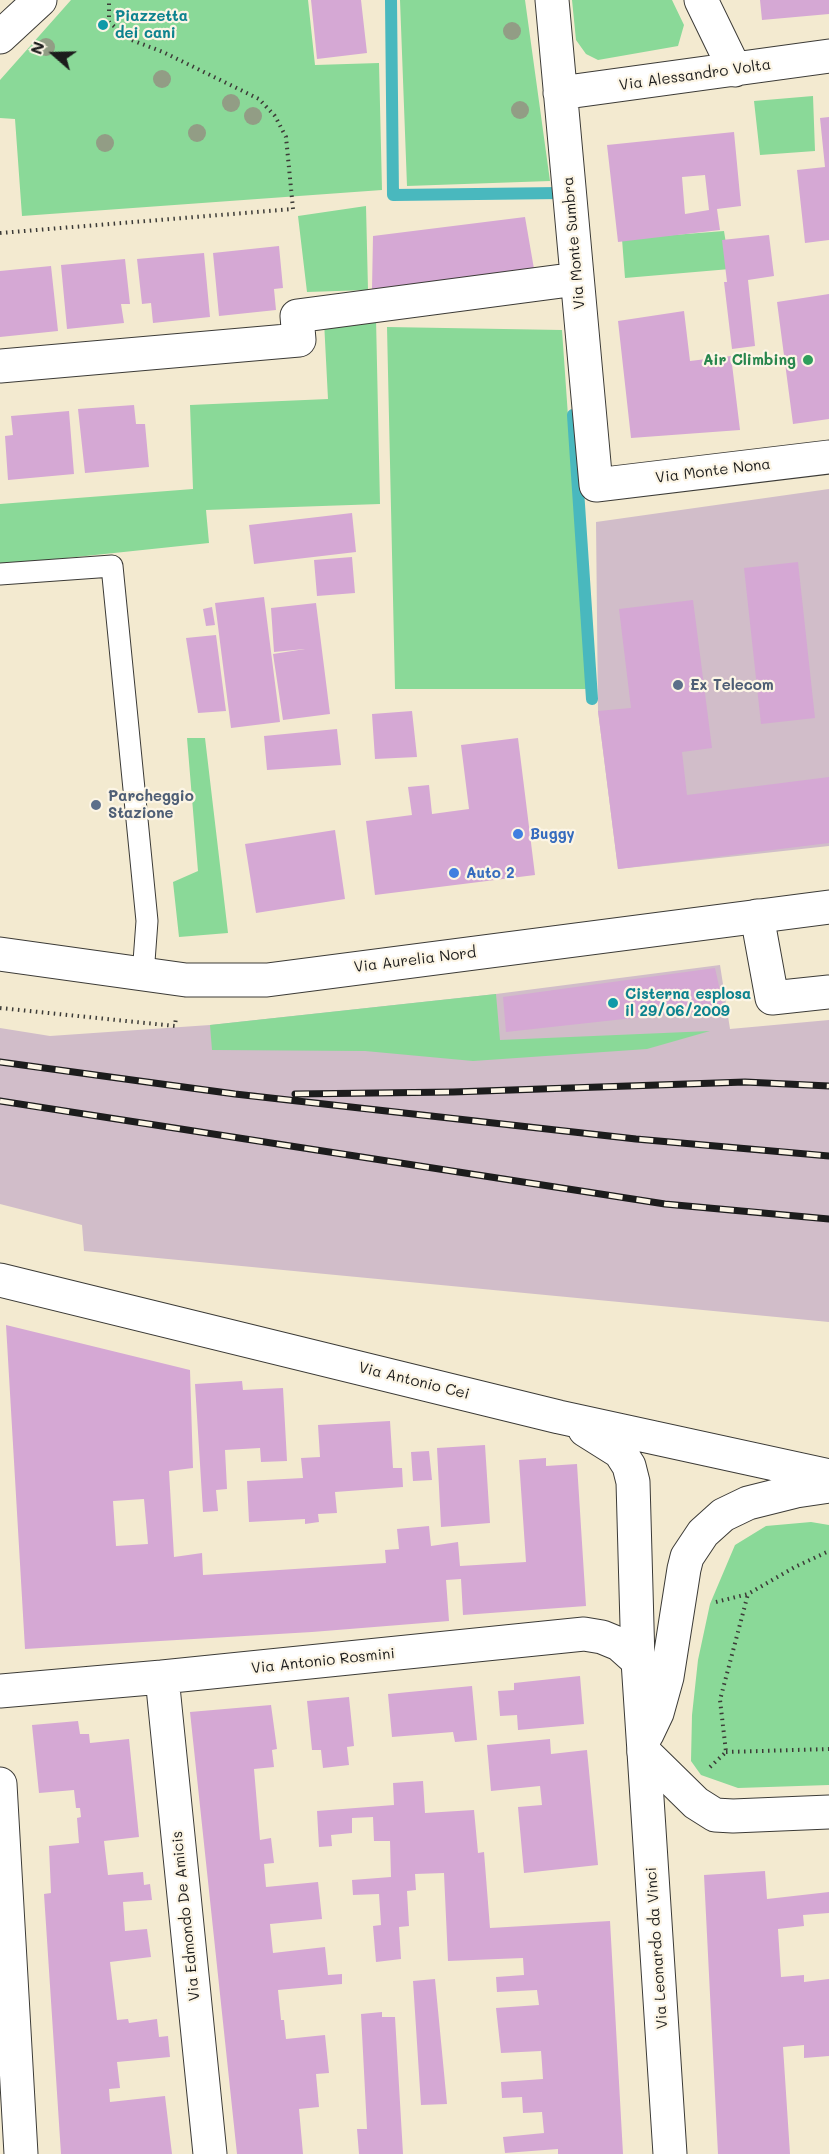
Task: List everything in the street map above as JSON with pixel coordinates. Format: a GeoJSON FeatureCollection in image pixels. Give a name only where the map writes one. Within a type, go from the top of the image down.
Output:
{"type":"FeatureCollection","features":[{"type":"Feature","properties":{"kind":"street"},"geometry":{"type":"LineString","coordinates":[[0,37],[40,0]]}},
{"type":"Feature","properties":{"kind":"street","name":"Via Monte Sumbra"},"geometry":{"type":"LineString","coordinates":[[552,0],[596,485]]}},
{"type":"Feature","properties":{"kind":"street"},"geometry":{"type":"LineString","coordinates":[[701,0],[735,70]]}},
{"type":"Feature","properties":{"kind":"street","name":"Via Alessandro Volta"},"geometry":{"type":"LineString","coordinates":[[560,93],[829,56]]}},
{"type":"Feature","properties":{"kind":"street"},"geometry":{"type":"LineString","coordinates":[[0,366],[299,340],[297,316],[577,279]]}},
{"type":"Feature","properties":{"kind":"street","name":"Via Monte Nona"},"geometry":{"type":"LineString","coordinates":[[596,485],[829,457]]}},
{"type":"Feature","properties":{"kind":"street","name":"Via Aurelia Nord"},"geometry":{"type":"LineString","coordinates":[[0,954],[186,980],[267,980],[829,907]]}},
{"type":"Feature","properties":{"kind":"street"},"geometry":{"type":"LineString","coordinates":[[757,916],[762,954],[772,998],[829,992]]}},
{"type":"Feature","properties":{"kind":"street","name":"Via Antonio Cei"},"geometry":{"type":"LineString","coordinates":[[0,1280],[559,1417],[829,1476]]}},
{"type":"Feature","properties":{"kind":"street","name":"Via Leonardo da Vinci"},"geometry":{"type":"LineString","coordinates":[[559,1417],[614,1447],[629,1466],[633,1494],[638,1661],[670,2154]]}},
{"type":"Feature","properties":{"kind":"street","name":"Via Leonardo da Vinci"},"geometry":{"type":"LineString","coordinates":[[644,1747],[664,1693],[674,1642],[681,1584],[687,1557],[696,1542],[716,1520],[748,1503],[796,1491],[829,1486]]}},
{"type":"Feature","properties":{"kind":"street","name":"Via Antonio Rosmini"},"geometry":{"type":"LineString","coordinates":[[0,1691],[162,1677],[584,1634],[602,1637],[619,1644],[638,1661]]}},
{"type":"Feature","properties":{"kind":"street","name":"Via Edmondo De Amicis"},"geometry":{"type":"LineString","coordinates":[[162,1677],[210,2154]]}},
{"type":"Feature","properties":{"kind":"street"},"geometry":{"type":"LineString","coordinates":[[644,1747],[696,1803],[715,1815],[829,1812]]}},
{"type":"Feature","properties":{"kind":"street"},"geometry":{"type":"LineString","coordinates":[[0,1784],[21,2154]]}},
{"type":"Feature","properties":{"kind":"lane"},"geometry":{"type":"LineString","coordinates":[[0,574],[112,566],[147,921],[143,975]]}},
{"type":"Feature","properties":{"kind":"path"},"geometry":{"type":"LineString","coordinates":[[0,233],[293,209],[286,137],[275,116],[259,99],[163,52],[129,39],[109,22],[109,0]]}},
{"type":"Feature","properties":{"kind":"path"},"geometry":{"type":"LineString","coordinates":[[0,1008],[175,1026],[177,1007],[186,980]]}},
{"type":"Feature","properties":{"kind":"path"},"geometry":{"type":"LineString","coordinates":[[710,1604],[748,1594],[795,1567],[829,1551]]}},
{"type":"Feature","properties":{"kind":"path"},"geometry":{"type":"LineString","coordinates":[[726,1752],[720,1700],[748,1594]]}},
{"type":"Feature","properties":{"kind":"path"},"geometry":{"type":"LineString","coordinates":[[710,1768],[726,1752],[829,1749]]}},
{"type":"Feature","properties":{"kind":"shaded area"},"geometry":{"type":"Polygon","coordinates":[[[829,489],[829,846],[618,869],[598,711],[596,522],[829,489]]]}},
{"type":"Feature","properties":{"kind":"shaded area"},"geometry":{"type":"Polygon","coordinates":[[[720,965],[730,1029],[829,1020],[829,1322],[84,1251],[82,1225],[0,1204],[0,1028],[50,1036],[210,1025],[496,994],[720,965]]]}},
{"type":"Feature","properties":{"kind":"green space"},"geometry":{"type":"Polygon","coordinates":[[[71,0],[308,0],[315,65],[379,63],[382,190],[22,216],[15,119],[0,118],[0,80],[71,0]]]}},
{"type":"Feature","properties":{"kind":"green space"},"geometry":{"type":"Polygon","coordinates":[[[400,0],[525,0],[550,181],[407,186],[400,0]]]}},
{"type":"Feature","properties":{"kind":"green space"},"geometry":{"type":"Polygon","coordinates":[[[572,0],[672,0],[684,25],[678,46],[598,60],[586,54],[576,40],[572,0]]]}},
{"type":"Feature","properties":{"kind":"green space"},"geometry":{"type":"Polygon","coordinates":[[[813,96],[815,151],[760,155],[754,101],[813,96]]]}},
{"type":"Feature","properties":{"kind":"green space"},"geometry":{"type":"Polygon","coordinates":[[[366,206],[368,290],[307,292],[298,216],[366,206]]]}},
{"type":"Feature","properties":{"kind":"green space"},"geometry":{"type":"Polygon","coordinates":[[[724,231],[730,269],[625,278],[622,239],[724,231]]]}},
{"type":"Feature","properties":{"kind":"green space"},"geometry":{"type":"Polygon","coordinates":[[[376,318],[380,504],[206,510],[209,543],[0,565],[0,504],[193,489],[190,405],[328,399],[324,321],[376,318]]]}},
{"type":"Feature","properties":{"kind":"green space"},"geometry":{"type":"Polygon","coordinates":[[[387,327],[562,330],[587,689],[395,689],[387,327]]]}},
{"type":"Feature","properties":{"kind":"green space"},"geometry":{"type":"Polygon","coordinates":[[[187,738],[205,738],[228,933],[179,937],[173,882],[198,871],[187,738]]]}},
{"type":"Feature","properties":{"kind":"green space"},"geometry":{"type":"Polygon","coordinates":[[[496,994],[500,1040],[710,1031],[647,1049],[473,1061],[365,1051],[212,1050],[210,1025],[496,994]]]}},
{"type":"Feature","properties":{"kind":"green space"},"geometry":{"type":"Polygon","coordinates":[[[811,1522],[829,1525],[829,1785],[738,1788],[701,1775],[691,1761],[692,1715],[698,1660],[710,1604],[735,1545],[766,1526],[811,1522]]]}},
{"type":"Feature","properties":{"kind":"building"},"geometry":{"type":"Polygon","coordinates":[[[311,0],[361,0],[367,53],[317,59],[311,0]]]}},
{"type":"Feature","properties":{"kind":"building"},"geometry":{"type":"Polygon","coordinates":[[[760,0],[829,0],[829,14],[762,20],[760,0]]]}},
{"type":"Feature","properties":{"kind":"building"},"geometry":{"type":"Polygon","coordinates":[[[829,117],[829,240],[805,243],[797,170],[825,167],[820,118],[829,117]]]}},
{"type":"Feature","properties":{"kind":"building"},"geometry":{"type":"Polygon","coordinates":[[[734,132],[741,206],[717,209],[720,230],[618,242],[607,145],[734,132]],[[705,175],[682,177],[685,214],[709,210],[705,175]]]}},
{"type":"Feature","properties":{"kind":"building"},"geometry":{"type":"Polygon","coordinates":[[[525,217],[534,269],[372,289],[373,236],[525,217]]]}},
{"type":"Feature","properties":{"kind":"building"},"geometry":{"type":"Polygon","coordinates":[[[769,235],[774,276],[748,280],[755,346],[732,349],[724,282],[727,282],[722,240],[769,235]]]}},
{"type":"Feature","properties":{"kind":"building"},"geometry":{"type":"Polygon","coordinates":[[[279,246],[283,288],[274,289],[276,310],[219,316],[213,253],[279,246]]]}},
{"type":"Feature","properties":{"kind":"building"},"geometry":{"type":"Polygon","coordinates":[[[204,253],[210,317],[153,323],[151,303],[142,304],[137,259],[204,253]]]}},
{"type":"Feature","properties":{"kind":"building"},"geometry":{"type":"Polygon","coordinates":[[[125,259],[130,304],[121,304],[124,323],[67,329],[61,265],[125,259]]]}},
{"type":"Feature","properties":{"kind":"building"},"geometry":{"type":"Polygon","coordinates":[[[51,266],[58,331],[0,337],[0,271],[51,266]]]}},
{"type":"Feature","properties":{"kind":"building","name":"Air Climbing"},"geometry":{"type":"Polygon","coordinates":[[[829,294],[829,419],[793,424],[777,302],[829,294]]]}},
{"type":"Feature","properties":{"kind":"building"},"geometry":{"type":"Polygon","coordinates":[[[684,311],[690,361],[731,356],[740,430],[631,438],[618,321],[684,311]]]}},
{"type":"Feature","properties":{"kind":"building"},"geometry":{"type":"Polygon","coordinates":[[[134,405],[136,424],[145,424],[149,467],[85,473],[78,409],[134,405]]]}},
{"type":"Feature","properties":{"kind":"building"},"geometry":{"type":"Polygon","coordinates":[[[69,411],[74,474],[8,480],[5,436],[13,435],[11,416],[69,411]]]}},
{"type":"Feature","properties":{"kind":"building"},"geometry":{"type":"Polygon","coordinates":[[[352,513],[356,552],[254,564],[249,525],[352,513]]]}},
{"type":"Feature","properties":{"kind":"building"},"geometry":{"type":"Polygon","coordinates":[[[352,557],[355,593],[317,596],[314,560],[352,557]]]}},
{"type":"Feature","properties":{"kind":"building"},"geometry":{"type":"Polygon","coordinates":[[[798,562],[815,718],[761,724],[744,568],[798,562]]]}},
{"type":"Feature","properties":{"kind":"building"},"geometry":{"type":"Polygon","coordinates":[[[264,597],[280,722],[231,728],[215,603],[264,597]]]}},
{"type":"Feature","properties":{"kind":"building"},"geometry":{"type":"Polygon","coordinates":[[[693,600],[712,748],[682,752],[687,795],[829,777],[829,843],[618,869],[598,711],[631,708],[619,609],[693,600]]]}},
{"type":"Feature","properties":{"kind":"building"},"geometry":{"type":"Polygon","coordinates":[[[316,603],[330,714],[283,720],[273,654],[305,649],[274,652],[271,608],[316,603]]]}},
{"type":"Feature","properties":{"kind":"building"},"geometry":{"type":"Polygon","coordinates":[[[212,607],[215,625],[206,626],[203,609],[212,607]]]}},
{"type":"Feature","properties":{"kind":"building"},"geometry":{"type":"Polygon","coordinates":[[[216,635],[226,711],[198,713],[186,638],[216,635]]]}},
{"type":"Feature","properties":{"kind":"building"},"geometry":{"type":"Polygon","coordinates":[[[412,711],[417,757],[375,759],[372,714],[412,711]]]}},
{"type":"Feature","properties":{"kind":"building"},"geometry":{"type":"Polygon","coordinates":[[[337,729],[341,765],[267,770],[264,736],[337,729]]]}},
{"type":"Feature","properties":{"kind":"building"},"geometry":{"type":"Polygon","coordinates":[[[518,738],[535,875],[375,895],[366,821],[412,815],[408,787],[429,785],[432,814],[469,809],[461,745],[518,738]]]}},
{"type":"Feature","properties":{"kind":"building"},"geometry":{"type":"Polygon","coordinates":[[[335,830],[345,899],[256,913],[245,844],[335,830]]]}},
{"type":"Feature","properties":{"kind":"building","name":"Cisterna esplosa il 29/06/2009"},"geometry":{"type":"Polygon","coordinates":[[[715,968],[724,1008],[506,1032],[503,997],[715,968]]]}},
{"type":"Feature","properties":{"kind":"building"},"geometry":{"type":"Polygon","coordinates":[[[6,1325],[190,1370],[193,1468],[169,1471],[174,1557],[202,1553],[203,1575],[386,1563],[385,1550],[399,1549],[397,1529],[429,1526],[431,1546],[458,1542],[460,1566],[526,1562],[519,1460],[546,1458],[546,1466],[577,1464],[586,1606],[463,1615],[461,1579],[446,1580],[449,1621],[312,1632],[25,1649],[6,1325]],[[144,1499],[113,1501],[116,1546],[148,1544],[144,1499]]]}},
{"type":"Feature","properties":{"kind":"building"},"geometry":{"type":"Polygon","coordinates":[[[242,1381],[243,1390],[283,1388],[287,1461],[261,1462],[260,1448],[225,1450],[227,1489],[216,1490],[218,1511],[203,1512],[195,1384],[242,1381]]]}},
{"type":"Feature","properties":{"kind":"building"},"geometry":{"type":"Polygon","coordinates":[[[390,1421],[393,1468],[402,1468],[403,1487],[335,1492],[337,1513],[318,1514],[319,1522],[305,1524],[305,1519],[249,1522],[247,1481],[303,1478],[301,1458],[320,1457],[318,1425],[390,1421]]]}},
{"type":"Feature","properties":{"kind":"building"},"geometry":{"type":"Polygon","coordinates":[[[485,1445],[490,1523],[441,1527],[437,1448],[485,1445]]]}},
{"type":"Feature","properties":{"kind":"building"},"geometry":{"type":"Polygon","coordinates":[[[429,1451],[432,1480],[413,1481],[411,1452],[429,1451]]]}},
{"type":"Feature","properties":{"kind":"building"},"geometry":{"type":"Polygon","coordinates":[[[580,1676],[584,1724],[518,1730],[517,1715],[500,1716],[498,1691],[514,1690],[514,1683],[580,1676]]]}},
{"type":"Feature","properties":{"kind":"building"},"geometry":{"type":"Polygon","coordinates":[[[472,1686],[477,1740],[455,1742],[453,1732],[392,1737],[388,1694],[472,1686]]]}},
{"type":"Feature","properties":{"kind":"building"},"geometry":{"type":"Polygon","coordinates":[[[349,1697],[354,1746],[347,1747],[349,1765],[323,1768],[321,1750],[312,1750],[307,1701],[349,1697]]]}},
{"type":"Feature","properties":{"kind":"building"},"geometry":{"type":"Polygon","coordinates":[[[271,1705],[277,1749],[272,1750],[274,1767],[254,1769],[260,1840],[271,1838],[274,1863],[264,1864],[266,1887],[318,1882],[322,1919],[270,1924],[273,1953],[325,1947],[328,1975],[342,1974],[342,1984],[278,1990],[281,2020],[284,2020],[286,2039],[325,2035],[329,2073],[316,2074],[319,2107],[299,2109],[303,2154],[237,2154],[190,1712],[271,1705]]]}},
{"type":"Feature","properties":{"kind":"building"},"geometry":{"type":"Polygon","coordinates":[[[78,1721],[80,1734],[89,1734],[90,1743],[129,1739],[139,1837],[104,1841],[108,1875],[143,1872],[144,1885],[150,1884],[152,1900],[123,1902],[125,1931],[147,1929],[151,1957],[110,1962],[117,2020],[128,2019],[129,2023],[157,2019],[159,2037],[168,2036],[170,2057],[117,2062],[120,2088],[109,2089],[110,2102],[165,2096],[172,2154],[61,2154],[44,1894],[51,1893],[49,1846],[79,1843],[77,1818],[81,1817],[80,1808],[76,1808],[74,1790],[39,1793],[32,1725],[78,1721]]]}},
{"type":"Feature","properties":{"kind":"building"},"geometry":{"type":"Polygon","coordinates":[[[550,1739],[551,1754],[587,1750],[598,1865],[524,1873],[518,1807],[542,1805],[540,1786],[491,1791],[487,1745],[550,1739]]]}},
{"type":"Feature","properties":{"kind":"building"},"geometry":{"type":"Polygon","coordinates":[[[423,1781],[425,1813],[474,1810],[478,1853],[484,1852],[490,1928],[610,1921],[623,2154],[558,2154],[558,2149],[505,2153],[503,2137],[544,2133],[542,2112],[523,2113],[522,2097],[502,2098],[501,2082],[543,2079],[541,2051],[501,2053],[496,2008],[539,2005],[537,1990],[497,1992],[496,1977],[524,1975],[523,1958],[448,1961],[444,1873],[415,1874],[416,1890],[407,1891],[409,1926],[399,1927],[401,1959],[376,1962],[373,1926],[381,1925],[379,1894],[353,1895],[352,1880],[391,1877],[390,1841],[374,1841],[373,1817],[352,1818],[352,1833],[331,1835],[332,1846],[319,1847],[317,1811],[394,1805],[393,1783],[423,1781]]]}},
{"type":"Feature","properties":{"kind":"building"},"geometry":{"type":"Polygon","coordinates":[[[765,1871],[767,1899],[829,1892],[829,1913],[803,1915],[804,1926],[778,1929],[781,1977],[804,1975],[804,1982],[829,1979],[829,2056],[804,2058],[804,2045],[783,2047],[790,2154],[718,2154],[704,1875],[765,1871]]]}},
{"type":"Feature","properties":{"kind":"building"},"geometry":{"type":"Polygon","coordinates":[[[435,1979],[447,2104],[421,2105],[413,1981],[435,1979]]]}},
{"type":"Feature","properties":{"kind":"building"},"geometry":{"type":"Polygon","coordinates":[[[382,2012],[382,2017],[395,2017],[403,2154],[359,2154],[357,2129],[367,2129],[361,2014],[382,2012]]]}},
{"type":"Feature","properties":{"kind":"waterway"},"geometry":{"type":"LineString","coordinates":[[391,0],[393,195],[561,193]]}},
{"type":"Feature","properties":{"kind":"waterway"},"geometry":{"type":"LineString","coordinates":[[573,415],[592,699]]}},
{"type":"Feature","properties":{"kind":"railway"},"geometry":{"type":"LineString","coordinates":[[0,1062],[235,1094],[636,1139],[829,1156]]}},
{"type":"Feature","properties":{"kind":"railway"},"geometry":{"type":"LineString","coordinates":[[295,1094],[453,1092],[745,1082],[829,1086]]}},
{"type":"Feature","properties":{"kind":"railway"},"geometry":{"type":"LineString","coordinates":[[0,1101],[665,1204],[829,1219]]}},
{"type":"Feature","properties":{"kind":"place","name":"Piazzetta dei cani"},"geometry":{"type":"Point","coordinates":[103,25]}},
{"type":"Feature","properties":{"kind":"place","name":"Air Climbing"},"geometry":{"type":"Point","coordinates":[808,360]}},
{"type":"Feature","properties":{"kind":"place","name":"Ex Telecom"},"geometry":{"type":"Point","coordinates":[678,685]}},
{"type":"Feature","properties":{"kind":"place","name":"Parcheggio Stazione"},"geometry":{"type":"Point","coordinates":[96,805]}},
{"type":"Feature","properties":{"kind":"place","name":"Buggy"},"geometry":{"type":"Point","coordinates":[518,834]}},
{"type":"Feature","properties":{"kind":"place","name":"Auto 2"},"geometry":{"type":"Point","coordinates":[454,873]}},
{"type":"Feature","properties":{"kind":"place","name":"Cisterna esplosa il 29/06/2009"},"geometry":{"type":"Point","coordinates":[613,1003]}}]}
